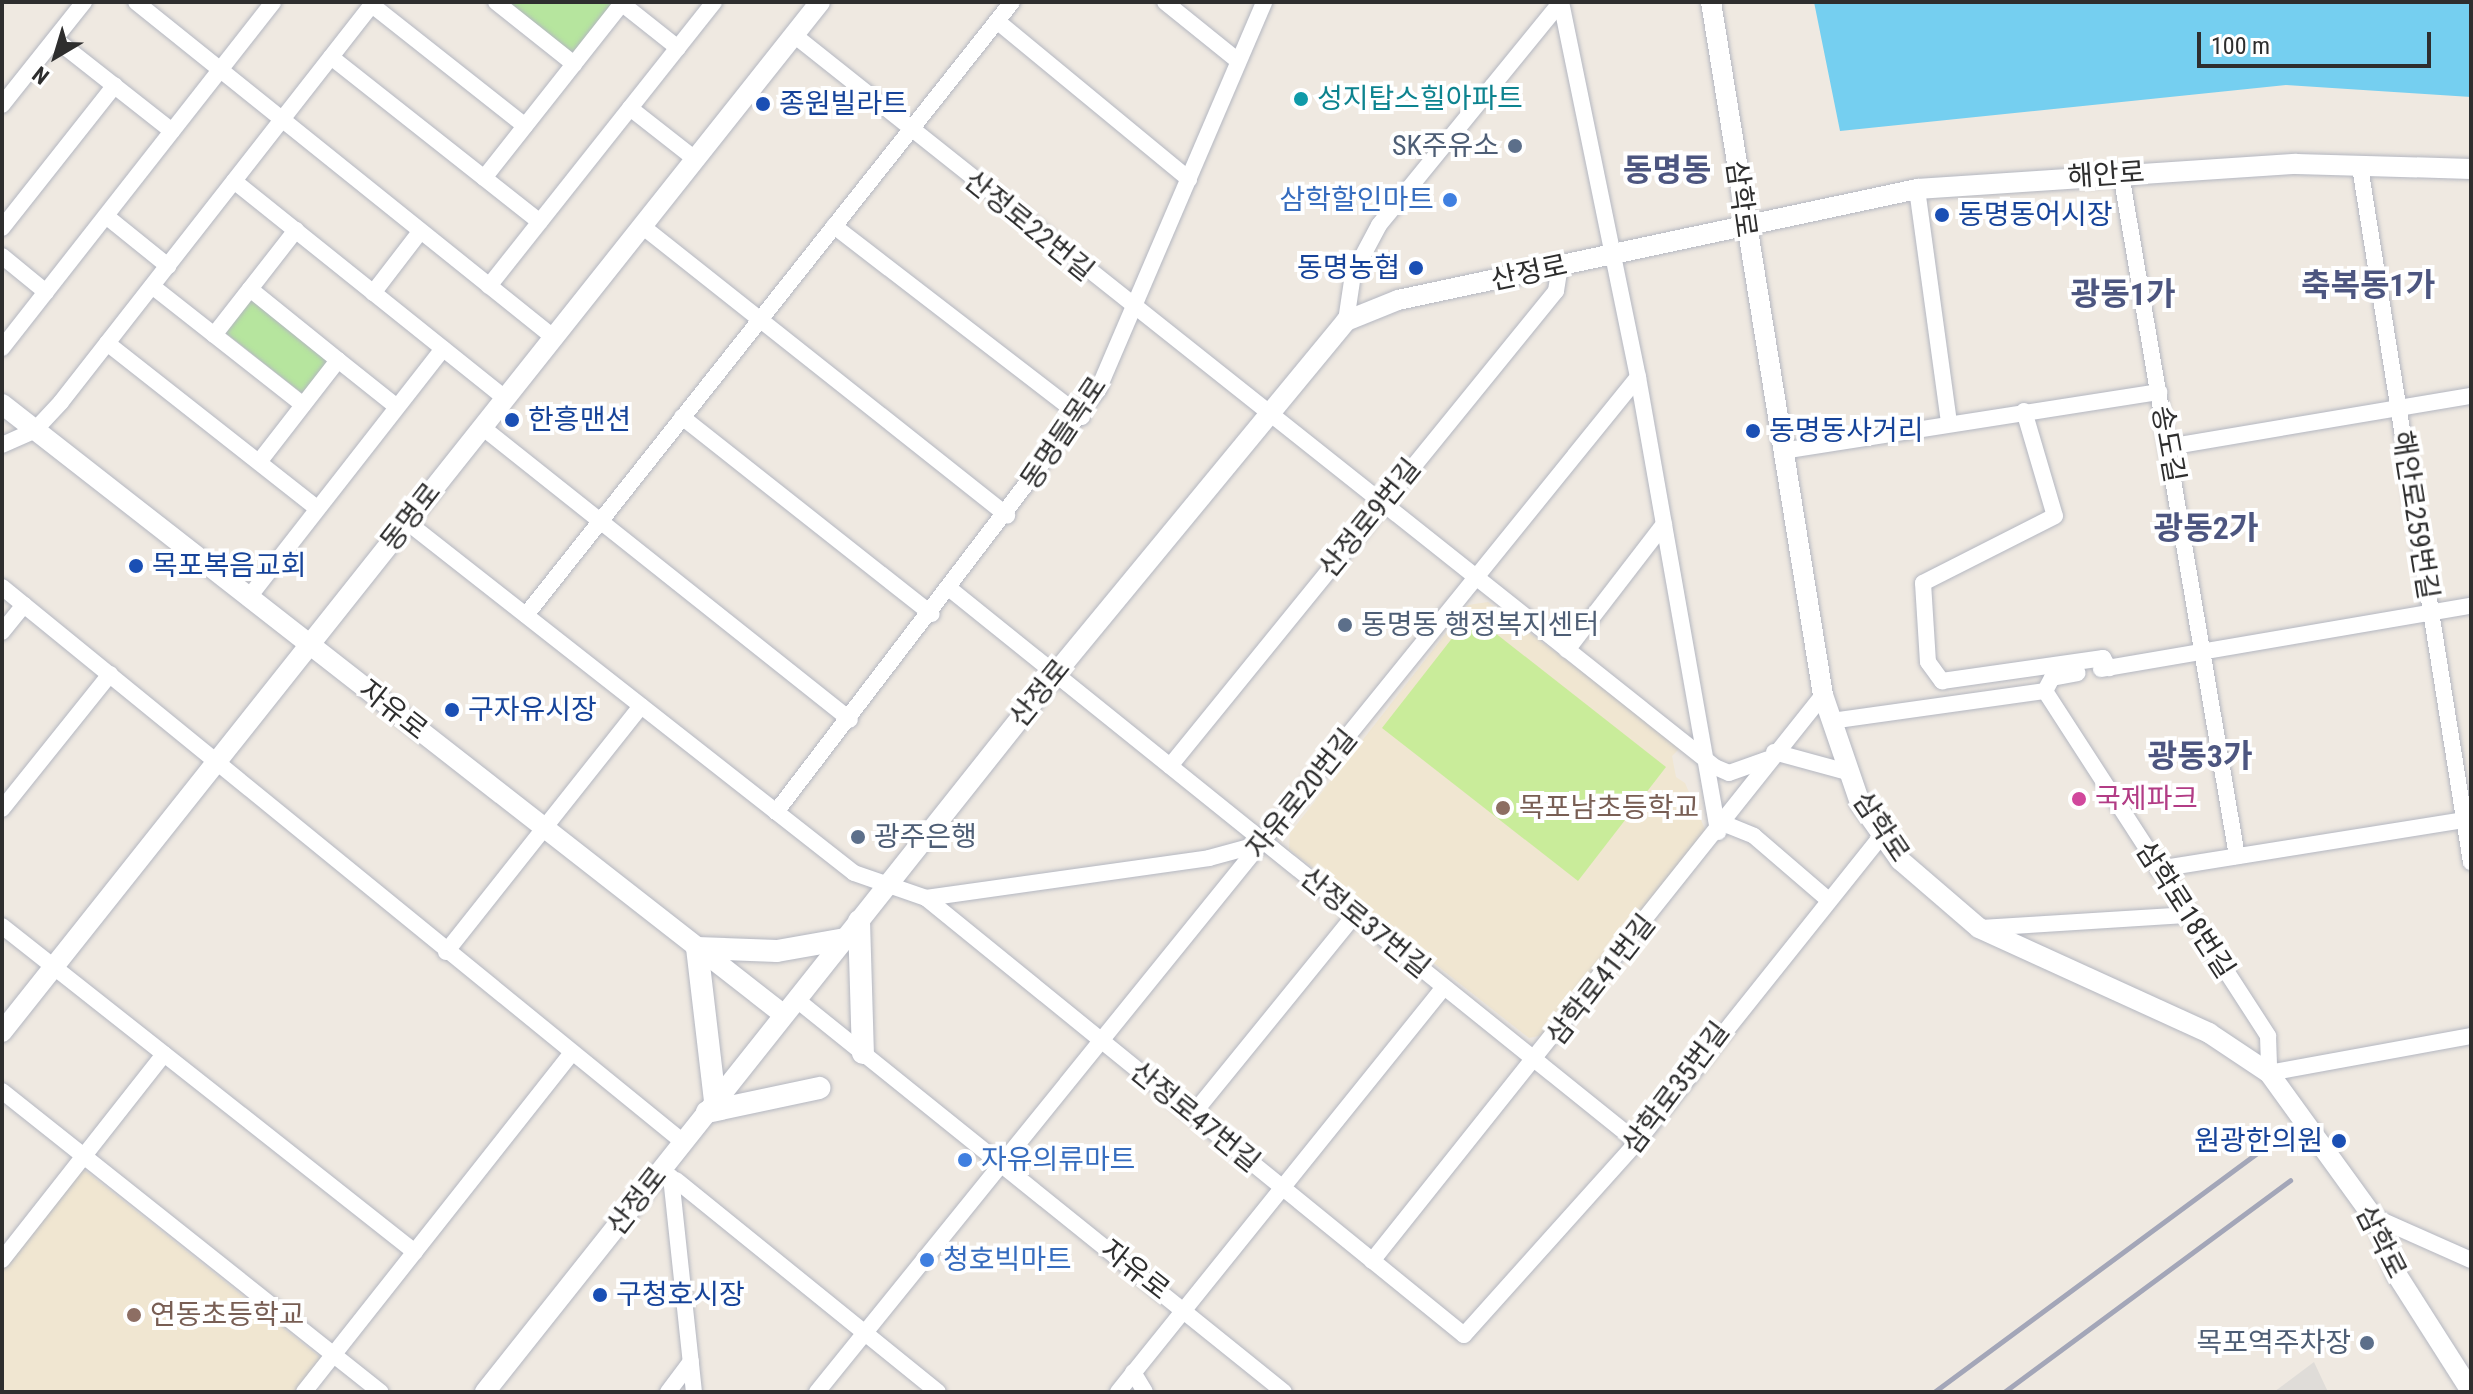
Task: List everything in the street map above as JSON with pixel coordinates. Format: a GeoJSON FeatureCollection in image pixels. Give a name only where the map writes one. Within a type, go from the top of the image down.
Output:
{"type":"FeatureCollection","features":[{"type":"Feature","properties":{"kind":"main road"},"geometry":{"type":"LineString","coordinates":[[859,921],[863,1053]]}},
{"type":"Feature","properties":{"kind":"main road"},"geometry":{"type":"LineString","coordinates":[[819,1088],[711,1106],[697,948],[777,951],[845,939]]}},
{"type":"Feature","properties":{"kind":"street"},"geometry":{"type":"LineString","coordinates":[[2,105],[84,2]]}},
{"type":"Feature","properties":{"kind":"street"},"geometry":{"type":"LineString","coordinates":[[136,2],[553,337]]}},
{"type":"Feature","properties":{"kind":"street"},"geometry":{"type":"LineString","coordinates":[[496,2],[574,64]]}},
{"type":"Feature","properties":{"kind":"street"},"geometry":{"type":"LineString","coordinates":[[489,286],[714,2]]}},
{"type":"Feature","properties":{"kind":"street","name":"동명로"},"geometry":{"type":"LineString","coordinates":[[2,1032],[820,2]]}},
{"type":"Feature","properties":{"kind":"street"},"geometry":{"type":"LineString","coordinates":[[526,615],[1012,2]]}},
{"type":"Feature","properties":{"kind":"street"},"geometry":{"type":"LineString","coordinates":[[1165,2],[1238,61]]}},
{"type":"Feature","properties":{"kind":"street","name":"동명들목로"},"geometry":{"type":"LineString","coordinates":[[776,812],[1082,417],[1133,310],[1264,2]]}},
{"type":"Feature","properties":{"kind":"street"},"geometry":{"type":"LineString","coordinates":[[1561,2],[1614,254],[1709,759],[1707,788],[1722,828],[1754,836],[1825,897]]}},
{"type":"Feature","properties":{"kind":"street"},"geometry":{"type":"LineString","coordinates":[[1346,321],[1353,274],[1379,225],[1561,2]]}},
{"type":"Feature","properties":{"kind":"street","name":"삼학로"},"geometry":{"type":"LineString","coordinates":[[1711,2],[1823,695],[1847,772],[1881,836],[1923,884],[1979,928],[2209,1033],[2269,1073],[2372,1216],[2397,1275],[2471,1391]]}},
{"type":"Feature","properties":{"kind":"street"},"geometry":{"type":"LineString","coordinates":[[2,348],[272,3]]}},
{"type":"Feature","properties":{"kind":"street"},"geometry":{"type":"LineString","coordinates":[[484,178],[621,3],[678,48]]}},
{"type":"Feature","properties":{"kind":"street"},"geometry":{"type":"LineString","coordinates":[[2,445],[35,430],[373,4],[525,126]]}},
{"type":"Feature","properties":{"kind":"street"},"geometry":{"type":"LineString","coordinates":[[997,21],[1189,179]]}},
{"type":"Feature","properties":{"kind":"street","name":"산정로22번길"},"geometry":{"type":"LineString","coordinates":[[794,35],[1133,310],[1709,759]]}},
{"type":"Feature","properties":{"kind":"street"},"geometry":{"type":"LineString","coordinates":[[55,39],[172,131]]}},
{"type":"Feature","properties":{"kind":"street"},"geometry":{"type":"LineString","coordinates":[[331,57],[540,222]]}},
{"type":"Feature","properties":{"kind":"street"},"geometry":{"type":"LineString","coordinates":[[2,228],[115,85]]}},
{"type":"Feature","properties":{"kind":"street"},"geometry":{"type":"LineString","coordinates":[[630,108],[695,159]]}},
{"type":"Feature","properties":{"kind":"street","name":"해안로"},"geometry":{"type":"LineString","coordinates":[[1744,221],[1917,189],[2121,174],[2360,167],[2471,169]]}},
{"type":"Feature","properties":{"kind":"street","name":"해안로259번길"},"geometry":{"type":"LineString","coordinates":[[2360,167],[2397,408],[2468,819],[2471,862]]}},
{"type":"Feature","properties":{"kind":"street","name":"송도길"},"geometry":{"type":"LineString","coordinates":[[2121,174],[2237,856]]}},
{"type":"Feature","properties":{"kind":"street"},"geometry":{"type":"LineString","coordinates":[[234,181],[505,398]]}},
{"type":"Feature","properties":{"kind":"street"},"geometry":{"type":"LineString","coordinates":[[1917,189],[1949,422]]}},
{"type":"Feature","properties":{"kind":"street"},"geometry":{"type":"LineString","coordinates":[[106,216],[168,266]]}},
{"type":"Feature","properties":{"kind":"street","name":"산정로"},"geometry":{"type":"LineString","coordinates":[[485,1392],[669,1175],[683,1142],[711,1106],[1056,673],[1346,321],[1398,300],[1560,267],[1744,221]]}},
{"type":"Feature","properties":{"kind":"street"},"geometry":{"type":"LineString","coordinates":[[642,226],[1007,515]]}},
{"type":"Feature","properties":{"kind":"street"},"geometry":{"type":"LineString","coordinates":[[834,226],[1082,417]]}},
{"type":"Feature","properties":{"kind":"street"},"geometry":{"type":"LineString","coordinates":[[214,335],[296,230]]}},
{"type":"Feature","properties":{"kind":"street"},"geometry":{"type":"LineString","coordinates":[[373,293],[420,232]]}},
{"type":"Feature","properties":{"kind":"street"},"geometry":{"type":"LineString","coordinates":[[2,256],[46,292]]}},
{"type":"Feature","properties":{"kind":"street","name":"산정로9번길"},"geometry":{"type":"LineString","coordinates":[[1170,766],[1556,291],[1560,267]]}},
{"type":"Feature","properties":{"kind":"street"},"geometry":{"type":"LineString","coordinates":[[152,286],[303,405]]}},
{"type":"Feature","properties":{"kind":"street"},"geometry":{"type":"LineString","coordinates":[[250,289],[397,407]]}},
{"type":"Feature","properties":{"kind":"street"},"geometry":{"type":"LineString","coordinates":[[107,343],[317,508]]}},
{"type":"Feature","properties":{"kind":"street"},"geometry":{"type":"LineString","coordinates":[[249,597],[443,349]]}},
{"type":"Feature","properties":{"kind":"street"},"geometry":{"type":"LineString","coordinates":[[259,462],[338,360]]}},
{"type":"Feature","properties":{"kind":"street","name":"자유로20번길"},"geometry":{"type":"LineString","coordinates":[[817,1392],[963,1208],[1266,843],[1474,577],[1638,377]]}},
{"type":"Feature","properties":{"kind":"street"},"geometry":{"type":"LineString","coordinates":[[1782,451],[1949,422],[2159,392]]}},
{"type":"Feature","properties":{"kind":"street"},"geometry":{"type":"LineString","coordinates":[[2168,447],[2471,396]]}},
{"type":"Feature","properties":{"kind":"street","name":"자유로"},"geometry":{"type":"LineString","coordinates":[[2,404],[697,948],[863,1053],[1284,1392]]}},
{"type":"Feature","properties":{"kind":"street"},"geometry":{"type":"LineString","coordinates":[[2024,411],[2055,516],[1923,583],[1928,662],[1942,681],[2103,658],[2109,668]]}},
{"type":"Feature","properties":{"kind":"street"},"geometry":{"type":"LineString","coordinates":[[682,417],[931,614]]}},
{"type":"Feature","properties":{"kind":"street"},"geometry":{"type":"LineString","coordinates":[[482,427],[850,720]]}},
{"type":"Feature","properties":{"kind":"street"},"geometry":{"type":"LineString","coordinates":[[407,522],[854,873],[926,898],[1209,858],[1266,843]]}},
{"type":"Feature","properties":{"kind":"street"},"geometry":{"type":"LineString","coordinates":[[1567,650],[1664,524]]}},
{"type":"Feature","properties":{"kind":"street"},"geometry":{"type":"LineString","coordinates":[[2,587],[110,674],[214,765],[683,1142]]}},
{"type":"Feature","properties":{"kind":"street","name":"산정로37번길"},"geometry":{"type":"LineString","coordinates":[[950,589],[1637,1142]]}},
{"type":"Feature","properties":{"kind":"street"},"geometry":{"type":"LineString","coordinates":[[2,632],[24,605]]}},
{"type":"Feature","properties":{"kind":"street"},"geometry":{"type":"LineString","coordinates":[[1831,721],[2045,691],[2059,676],[2471,606]]}},
{"type":"Feature","properties":{"kind":"street"},"geometry":{"type":"LineString","coordinates":[[2,809],[110,674]]}},
{"type":"Feature","properties":{"kind":"street","name":"삼학로18번길"},"geometry":{"type":"LineString","coordinates":[[2045,691],[2186,915],[2268,1036],[2269,1073]]}},
{"type":"Feature","properties":{"kind":"street","name":"삼학로41번길"},"geometry":{"type":"LineString","coordinates":[[1372,1261],[1537,1061],[1722,828],[1771,756],[1823,695]]}},
{"type":"Feature","properties":{"kind":"street"},"geometry":{"type":"LineString","coordinates":[[446,952],[641,706]]}},
{"type":"Feature","properties":{"kind":"street"},"geometry":{"type":"LineString","coordinates":[[1709,759],[1729,773],[1771,756],[1847,772]]}},
{"type":"Feature","properties":{"kind":"street"},"geometry":{"type":"LineString","coordinates":[[2158,869],[2468,819]]}},
{"type":"Feature","properties":{"kind":"street","name":"삼학로35번길"},"geometry":{"type":"LineString","coordinates":[[1464,1335],[1637,1142],[1825,897],[1881,836]]}},
{"type":"Feature","properties":{"kind":"street","name":"산정로47번길"},"geometry":{"type":"LineString","coordinates":[[926,898],[1464,1335]]}},
{"type":"Feature","properties":{"kind":"street"},"geometry":{"type":"LineString","coordinates":[[1193,1114],[1355,915]]}},
{"type":"Feature","properties":{"kind":"street"},"geometry":{"type":"LineString","coordinates":[[1979,928],[2186,915]]}},
{"type":"Feature","properties":{"kind":"street"},"geometry":{"type":"LineString","coordinates":[[2,926],[415,1252]]}},
{"type":"Feature","properties":{"kind":"street"},"geometry":{"type":"LineString","coordinates":[[1118,1392],[1444,987]]}},
{"type":"Feature","properties":{"kind":"street"},"geometry":{"type":"LineString","coordinates":[[2269,1073],[2471,1036]]}},
{"type":"Feature","properties":{"kind":"street"},"geometry":{"type":"LineString","coordinates":[[304,1392],[572,1053]]}},
{"type":"Feature","properties":{"kind":"street"},"geometry":{"type":"LineString","coordinates":[[2,1260],[164,1054]]}},
{"type":"Feature","properties":{"kind":"street"},"geometry":{"type":"LineString","coordinates":[[2,1091],[381,1392]]}},
{"type":"Feature","properties":{"kind":"street"},"geometry":{"type":"LineString","coordinates":[[669,1175],[938,1392]]}},
{"type":"Feature","properties":{"kind":"street"},"geometry":{"type":"LineString","coordinates":[[669,1175],[694,1392]]}},
{"type":"Feature","properties":{"kind":"street"},"geometry":{"type":"LineString","coordinates":[[2372,1216],[2471,1260]]}},
{"type":"Feature","properties":{"kind":"street"},"geometry":{"type":"LineString","coordinates":[[668,1392],[691,1362]]}},
{"type":"Feature","properties":{"kind":"street"},"geometry":{"type":"LineString","coordinates":[[1133,1372],[1145,1392]]}},
{"type":"Feature","properties":{"kind":"shaded area","name":"목포남초등학교"},"geometry":{"type":"Polygon","coordinates":[[[1488,602],[1682,746],[1672,756],[1676,777],[1685,783],[1707,834],[1543,1035],[1529,1038],[1289,849],[1290,833],[1468,605],[1488,602]]]}},
{"type":"Feature","properties":{"kind":"shaded area","name":"연동초등학교"},"geometry":{"type":"Polygon","coordinates":[[[83,1169],[321,1358],[294,1392],[2,1392],[2,1271],[83,1169]]]}},
{"type":"Feature","properties":{"kind":"shaded area"},"geometry":{"type":"Polygon","coordinates":[[[2314,1362],[2328,1392],[2274,1392],[2314,1362]]]}},
{"type":"Feature","properties":{"kind":"green space"},"geometry":{"type":"Polygon","coordinates":[[[504,2],[613,2],[573,56],[504,2]]]}},
{"type":"Feature","properties":{"kind":"green space"},"geometry":{"type":"Polygon","coordinates":[[[251,296],[332,361],[304,395],[223,331],[251,296]]]}},
{"type":"Feature","properties":{"kind":"green space"},"geometry":{"type":"Polygon","coordinates":[[[1471,614],[1666,767],[1578,881],[1382,728],[1471,614]]]}},
{"type":"Feature","properties":{"kind":"water"},"geometry":{"type":"Polygon","coordinates":[[[1814,2],[2471,2],[2471,97],[2286,85],[1840,131],[1814,2]]]}},
{"type":"Feature","properties":{"kind":"railway"},"geometry":{"type":"LineString","coordinates":[[1934,1392],[2265,1147]]}},
{"type":"Feature","properties":{"kind":"railway"},"geometry":{"type":"LineString","coordinates":[[2004,1392],[2290,1180]]}},
{"type":"Feature","properties":{"kind":"place","name":"성지탑스힐아파트"},"geometry":{"type":"Point","coordinates":[1301,99]}},
{"type":"Feature","properties":{"kind":"place","name":"종원빌라트"},"geometry":{"type":"Point","coordinates":[763,104]}},
{"type":"Feature","properties":{"kind":"place","name":"SK주유소"},"geometry":{"type":"Point","coordinates":[1515,146]}},
{"type":"Feature","properties":{"kind":"place","name":"삼학할인마트"},"geometry":{"type":"Point","coordinates":[1450,200]}},
{"type":"Feature","properties":{"kind":"place","name":"동명동어시장"},"geometry":{"type":"Point","coordinates":[1942,215]}},
{"type":"Feature","properties":{"kind":"place","name":"동명농협"},"geometry":{"type":"Point","coordinates":[1416,268]}},
{"type":"Feature","properties":{"kind":"place","name":"한흥맨션"},"geometry":{"type":"Point","coordinates":[512,420]}},
{"type":"Feature","properties":{"kind":"place","name":"동명동사거리"},"geometry":{"type":"Point","coordinates":[1753,431]}},
{"type":"Feature","properties":{"kind":"place","name":"목포복음교회"},"geometry":{"type":"Point","coordinates":[136,566]}},
{"type":"Feature","properties":{"kind":"place","name":"동명동 행정복지센터"},"geometry":{"type":"Point","coordinates":[1345,625]}},
{"type":"Feature","properties":{"kind":"place","name":"구자유시장"},"geometry":{"type":"Point","coordinates":[452,710]}},
{"type":"Feature","properties":{"kind":"place","name":"국제파크"},"geometry":{"type":"Point","coordinates":[2079,799]}},
{"type":"Feature","properties":{"kind":"place","name":"목포남초등학교"},"geometry":{"type":"Point","coordinates":[1503,808]}},
{"type":"Feature","properties":{"kind":"place","name":"광주은행"},"geometry":{"type":"Point","coordinates":[858,837]}},
{"type":"Feature","properties":{"kind":"place","name":"원광한의원"},"geometry":{"type":"Point","coordinates":[2339,1141]}},
{"type":"Feature","properties":{"kind":"place","name":"자유의류마트"},"geometry":{"type":"Point","coordinates":[965,1160]}},
{"type":"Feature","properties":{"kind":"place","name":"청호빅마트"},"geometry":{"type":"Point","coordinates":[927,1260]}},
{"type":"Feature","properties":{"kind":"place","name":"구청호시장"},"geometry":{"type":"Point","coordinates":[600,1295]}},
{"type":"Feature","properties":{"kind":"place","name":"연동초등학교"},"geometry":{"type":"Point","coordinates":[134,1315]}},
{"type":"Feature","properties":{"kind":"place","name":"목포역주차장"},"geometry":{"type":"Point","coordinates":[2367,1343]}},
{"type":"Feature","properties":{"kind":"district","name":"동명동"},"geometry":{"type":"Point","coordinates":[1667,170]}},
{"type":"Feature","properties":{"kind":"district","name":"축복동1가"},"geometry":{"type":"Point","coordinates":[2368,285]}},
{"type":"Feature","properties":{"kind":"district","name":"광동1가"},"geometry":{"type":"Point","coordinates":[2123,294]}},
{"type":"Feature","properties":{"kind":"district","name":"광동2가"},"geometry":{"type":"Point","coordinates":[2206,528]}},
{"type":"Feature","properties":{"kind":"district","name":"광동3가"},"geometry":{"type":"Point","coordinates":[2200,756]}}]}
